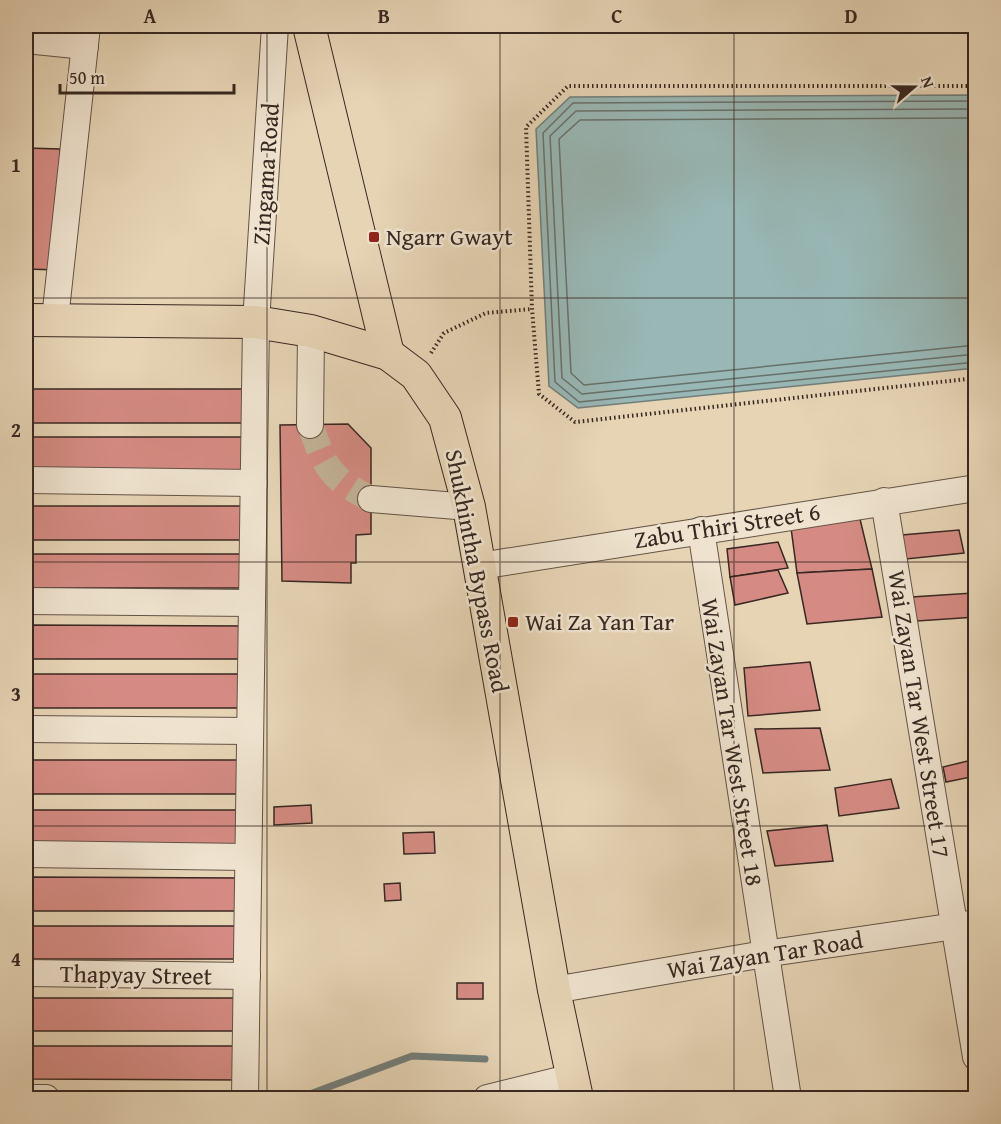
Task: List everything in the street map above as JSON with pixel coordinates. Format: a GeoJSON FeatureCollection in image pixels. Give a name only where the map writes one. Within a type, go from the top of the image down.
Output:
{"type":"FeatureCollection","features":[{"type":"Feature","properties":{"kind":"main road"},"geometry":{"type":"LineString","coordinates":[[309,26],[388,354]]}},
{"type":"Feature","properties":{"kind":"main road","name":"Shukhintha Bypass Road"},"geometry":{"type":"LineString","coordinates":[[40,320],[256,322],[311,331],[388,354],[416,375],[445,418],[469,507],[554,990],[575,1088]]}},
{"type":"Feature","properties":{"kind":"street","name":"Zingama Road"},"geometry":{"type":"LineString","coordinates":[[245,1098],[256,322],[275,26]]}},
{"type":"Feature","properties":{"kind":"street"},"geometry":{"type":"LineString","coordinates":[[26,40],[86,36],[40,320]]}},
{"type":"Feature","properties":{"kind":"street"},"geometry":{"type":"LineString","coordinates":[[310,425],[311,331]]}},
{"type":"Feature","properties":{"kind":"street"},"geometry":{"type":"LineString","coordinates":[[26,480],[254,483]]}},
{"type":"Feature","properties":{"kind":"street","name":"Zabu Thiri Street 6"},"geometry":{"type":"LineString","coordinates":[[480,566],[975,488]]}},
{"type":"Feature","properties":{"kind":"street"},"geometry":{"type":"LineString","coordinates":[[371,499],[469,507]]}},
{"type":"Feature","properties":{"kind":"street","name":"Wai Zayan Tar West Street 17"},"geometry":{"type":"LineString","coordinates":[[884,501],[965,925],[975,1057]]}},
{"type":"Feature","properties":{"kind":"street","name":"Wai Zayan Tar West Street 18"},"geometry":{"type":"LineString","coordinates":[[700,531],[788,1098]]}},
{"type":"Feature","properties":{"kind":"street"},"geometry":{"type":"LineString","coordinates":[[26,601],[252,603]]}},
{"type":"Feature","properties":{"kind":"street"},"geometry":{"type":"LineString","coordinates":[[26,729],[250,731]]}},
{"type":"Feature","properties":{"kind":"street"},"geometry":{"type":"LineString","coordinates":[[26,854],[248,857]]}},
{"type":"Feature","properties":{"kind":"street","name":"Wai Zayan Tar Road"},"geometry":{"type":"LineString","coordinates":[[554,990],[764,954],[965,925]]}},
{"type":"Feature","properties":{"kind":"street","name":"Thapyay Street"},"geometry":{"type":"LineString","coordinates":[[26,974],[247,976]]}},
{"type":"Feature","properties":{"kind":"street"},"geometry":{"type":"LineString","coordinates":[[487,1098],[575,1088]]}},
{"type":"Feature","properties":{"kind":"street"},"geometry":{"type":"LineString","coordinates":[[26,1098],[46,1098]]}},
{"type":"Feature","properties":{"kind":"path"},"geometry":{"type":"LineString","coordinates":[[975,86],[568,86],[526,127],[532,309],[539,394],[575,422],[975,378]]}},
{"type":"Feature","properties":{"kind":"path"},"geometry":{"type":"LineString","coordinates":[[416,375],[444,333],[486,313],[532,309]]}},
{"type":"Feature","properties":{"kind":"water"},"geometry":{"type":"Polygon","coordinates":[[[975,95],[975,368],[578,408],[549,386],[536,129],[570,97],[975,95]]]}},
{"type":"Feature","properties":{"kind":"building"},"geometry":{"type":"Polygon","coordinates":[[[26,148],[60,149],[58,270],[26,269],[26,148]]]}},
{"type":"Feature","properties":{"kind":"building"},"geometry":{"type":"Polygon","coordinates":[[[33,389],[247,389],[247,423],[33,423],[33,389]]]}},
{"type":"Feature","properties":{"kind":"building"},"geometry":{"type":"Polygon","coordinates":[[[348,424],[371,448],[371,534],[356,535],[356,563],[351,563],[351,583],[282,581],[280,425],[348,424]]]}},
{"type":"Feature","properties":{"kind":"building"},"geometry":{"type":"Polygon","coordinates":[[[33,437],[247,437],[247,471],[33,471],[33,437]]]}},
{"type":"Feature","properties":{"kind":"building"},"geometry":{"type":"Polygon","coordinates":[[[30,506],[244,506],[244,540],[30,540],[30,506]]]}},
{"type":"Feature","properties":{"kind":"building"},"geometry":{"type":"Polygon","coordinates":[[[860,519],[872,569],[797,573],[791,528],[860,519]]]}},
{"type":"Feature","properties":{"kind":"building"},"geometry":{"type":"Polygon","coordinates":[[[959,530],[964,553],[906,559],[902,535],[959,530]]]}},
{"type":"Feature","properties":{"kind":"building"},"geometry":{"type":"Polygon","coordinates":[[[778,542],[788,568],[730,577],[727,549],[778,542]]]}},
{"type":"Feature","properties":{"kind":"building"},"geometry":{"type":"Polygon","coordinates":[[[31,554],[245,554],[245,588],[31,588],[31,554]]]}},
{"type":"Feature","properties":{"kind":"building"},"geometry":{"type":"Polygon","coordinates":[[[872,569],[882,617],[807,624],[797,573],[872,569]]]}},
{"type":"Feature","properties":{"kind":"building"},"geometry":{"type":"Polygon","coordinates":[[[778,570],[788,593],[735,605],[730,577],[778,570]]]}},
{"type":"Feature","properties":{"kind":"building"},"geometry":{"type":"Polygon","coordinates":[[[973,593],[976,617],[917,621],[912,597],[973,593]]]}},
{"type":"Feature","properties":{"kind":"building"},"geometry":{"type":"Polygon","coordinates":[[[30,625],[245,626],[245,659],[31,659],[30,625]]]}},
{"type":"Feature","properties":{"kind":"building"},"geometry":{"type":"Polygon","coordinates":[[[810,662],[820,710],[748,716],[744,668],[810,662]]]}},
{"type":"Feature","properties":{"kind":"building"},"geometry":{"type":"Polygon","coordinates":[[[30,674],[243,674],[244,708],[30,708],[30,674]]]}},
{"type":"Feature","properties":{"kind":"building"},"geometry":{"type":"Polygon","coordinates":[[[820,728],[830,770],[763,773],[755,729],[820,728]]]}},
{"type":"Feature","properties":{"kind":"building"},"geometry":{"type":"Polygon","coordinates":[[[976,759],[976,776],[946,782],[943,767],[976,759]]]}},
{"type":"Feature","properties":{"kind":"building"},"geometry":{"type":"Polygon","coordinates":[[[29,760],[243,760],[243,794],[29,794],[29,760]]]}},
{"type":"Feature","properties":{"kind":"building"},"geometry":{"type":"Polygon","coordinates":[[[891,779],[899,808],[839,816],[835,788],[891,779]]]}},
{"type":"Feature","properties":{"kind":"building"},"geometry":{"type":"Polygon","coordinates":[[[311,805],[312,823],[274,825],[274,807],[311,805]]]}},
{"type":"Feature","properties":{"kind":"building"},"geometry":{"type":"Polygon","coordinates":[[[29,810],[243,810],[243,844],[29,844],[29,810]]]}},
{"type":"Feature","properties":{"kind":"building"},"geometry":{"type":"Polygon","coordinates":[[[827,825],[833,861],[775,866],[767,831],[827,825]]]}},
{"type":"Feature","properties":{"kind":"building"},"geometry":{"type":"Polygon","coordinates":[[[434,832],[435,853],[404,854],[403,833],[434,832]]]}},
{"type":"Feature","properties":{"kind":"building"},"geometry":{"type":"Polygon","coordinates":[[[27,877],[241,878],[241,911],[27,911],[27,877]]]}},
{"type":"Feature","properties":{"kind":"building"},"geometry":{"type":"Polygon","coordinates":[[[400,883],[401,900],[385,901],[384,884],[400,883]]]}},
{"type":"Feature","properties":{"kind":"building"},"geometry":{"type":"Polygon","coordinates":[[[28,926],[241,926],[242,959],[28,959],[28,926]]]}},
{"type":"Feature","properties":{"kind":"building"},"geometry":{"type":"Polygon","coordinates":[[[457,983],[483,983],[483,999],[457,999],[457,983]]]}},
{"type":"Feature","properties":{"kind":"building"},"geometry":{"type":"Polygon","coordinates":[[[27,998],[241,998],[241,1031],[27,1031],[27,998]]]}},
{"type":"Feature","properties":{"kind":"building"},"geometry":{"type":"Polygon","coordinates":[[[27,1046],[242,1046],[242,1080],[28,1079],[27,1046]]]}},
{"type":"Feature","properties":{"kind":"waterway"},"geometry":{"type":"LineString","coordinates":[[299,1098],[412,1056],[485,1059]]}},
{"type":"Feature","properties":{"kind":"tunnel"},"geometry":{"type":"LineString","coordinates":[[310,425],[325,462],[337,478],[371,499]]}},
{"type":"Feature","properties":{"kind":"place","name":"Ngarr Gwayt"},"geometry":{"type":"Point","coordinates":[374,237]}},
{"type":"Feature","properties":{"kind":"place","name":"Wai Za Yan Tar"},"geometry":{"type":"Point","coordinates":[513,622]}}]}
